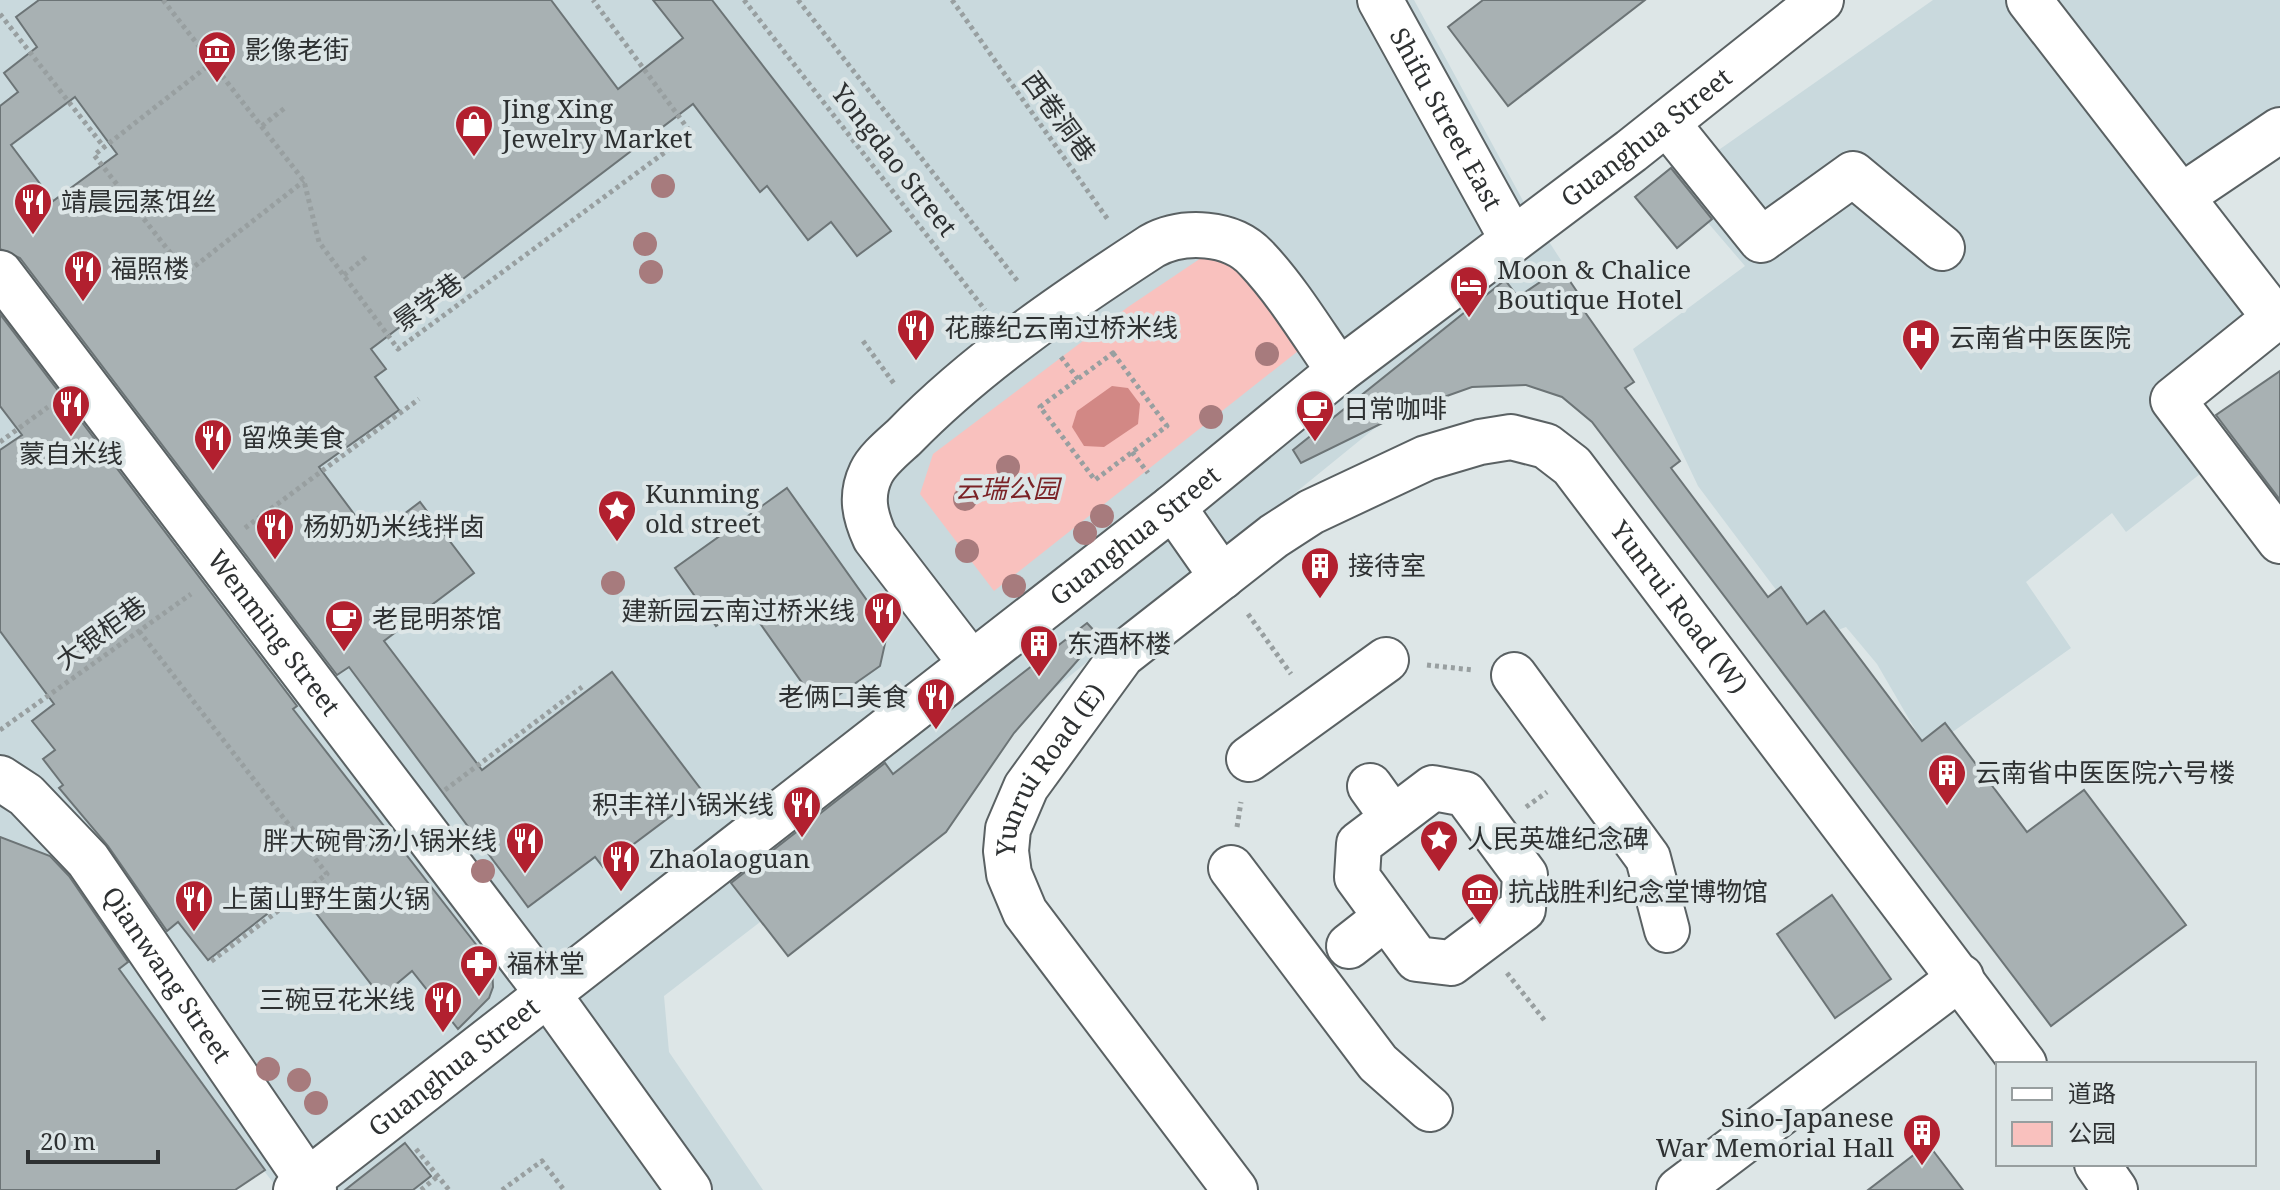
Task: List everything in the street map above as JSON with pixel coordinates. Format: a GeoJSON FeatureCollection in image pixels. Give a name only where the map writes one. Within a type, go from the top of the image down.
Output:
{"type":"FeatureCollection","features":[{"type":"Feature","properties":{"kind":"street","name":"Shifu Street East"},"geometry":{"type":"LineString","coordinates":[[1380,0],[1512,239]]}},
{"type":"Feature","properties":{"kind":"street","name":"Guanghua Street"},"geometry":{"type":"LineString","coordinates":[[306,1187],[548,994],[745,818],[971,663],[1173,507],[1339,371],[1667,123],[1821,0]]}},
{"type":"Feature","properties":{"kind":"street"},"geometry":{"type":"LineString","coordinates":[[2029,0],[2275,318],[2173,400],[2275,534]]}},
{"type":"Feature","properties":{"kind":"street"},"geometry":{"type":"LineString","coordinates":[[1667,123],[1761,240],[1853,174],[1942,248]]}},
{"type":"Feature","properties":{"kind":"street"},"geometry":{"type":"LineString","coordinates":[[2182,196],[2280,130]]}},
{"type":"Feature","properties":{"kind":"street"},"geometry":{"type":"LineString","coordinates":[[971,663],[875,538],[865,516],[865,496],[871,472],[921,419],[1149,235],[1208,235],[1256,256],[1339,371]]}},
{"type":"Feature","properties":{"kind":"street","name":"Wenming Street"},"geometry":{"type":"LineString","coordinates":[[0,273],[548,994],[689,1190]]}},
{"type":"Feature","properties":{"kind":"street","name":"Yunrui Road (W)"},"geometry":{"type":"LineString","coordinates":[[1222,577],[1311,512],[1426,458],[1480,442],[1511,437],[1546,446],[1572,466],[2023,1062]]}},
{"type":"Feature","properties":{"kind":"street"},"geometry":{"type":"LineString","coordinates":[[1173,507],[1222,577]]}},
{"type":"Feature","properties":{"kind":"street","name":"Yunrui Road (E)"},"geometry":{"type":"LineString","coordinates":[[1222,577],[1122,655],[1026,787],[1008,829],[1006,851],[1009,874],[1025,912],[1235,1190]]}},
{"type":"Feature","properties":{"kind":"street"},"geometry":{"type":"LineString","coordinates":[[1249,759],[1313,705],[1386,660]]}},
{"type":"Feature","properties":{"kind":"street"},"geometry":{"type":"LineString","coordinates":[[1514,675],[1648,858],[1667,930]]}},
{"type":"Feature","properties":{"kind":"street","name":"Qianwang Street"},"geometry":{"type":"LineString","coordinates":[[0,778],[26,795],[88,860],[306,1187]]}},
{"type":"Feature","properties":{"kind":"street"},"geometry":{"type":"LineString","coordinates":[[1433,788],[1465,794],[1493,832],[1525,875],[1523,909],[1451,963],[1417,959],[1357,877],[1359,844],[1382,802],[1433,788]]}},
{"type":"Feature","properties":{"kind":"street"},"geometry":{"type":"LineString","coordinates":[[1231,868],[1378,1063],[1430,1109]]}},
{"type":"Feature","properties":{"kind":"street"},"geometry":{"type":"LineString","coordinates":[[1349,946],[1386,917]]}},
{"type":"Feature","properties":{"kind":"street"},"geometry":{"type":"LineString","coordinates":[[1679,1190],[1961,977]]}},
{"type":"Feature","properties":{"kind":"street"},"geometry":{"type":"LineString","coordinates":[[2098,1166],[2115,1190]]}},
{"type":"Feature","properties":{"kind":"path","name":"景学巷"},"geometry":{"type":"LineString","coordinates":[[163,0],[304,181],[319,242],[398,349],[691,133],[593,0]]}},
{"type":"Feature","properties":{"kind":"path","name":"Yongdao Street"},"geometry":{"type":"LineString","coordinates":[[744,0],[1029,332]]}},
{"type":"Feature","properties":{"kind":"path","name":"Yongdao Street"},"geometry":{"type":"LineString","coordinates":[[798,0],[1029,332]]}},
{"type":"Feature","properties":{"kind":"path","name":"西卷洞巷"},"geometry":{"type":"LineString","coordinates":[[952,0],[961,20],[1061,157],[1149,235]]}},
{"type":"Feature","properties":{"kind":"path"},"geometry":{"type":"LineString","coordinates":[[0,14],[104,147]]}},
{"type":"Feature","properties":{"kind":"path"},"geometry":{"type":"LineString","coordinates":[[213,62],[94,155],[186,273],[304,181]]}},
{"type":"Feature","properties":{"kind":"path"},"geometry":{"type":"LineString","coordinates":[[262,126],[286,107]]}},
{"type":"Feature","properties":{"kind":"path"},"geometry":{"type":"LineString","coordinates":[[344,275],[367,256]]}},
{"type":"Feature","properties":{"kind":"path"},"geometry":{"type":"LineString","coordinates":[[863,341],[921,419]]}},
{"type":"Feature","properties":{"kind":"path"},"geometry":{"type":"LineString","coordinates":[[1113,353],[1167,426],[1095,480],[1040,407],[1078,379],[1113,353]]}},
{"type":"Feature","properties":{"kind":"path"},"geometry":{"type":"LineString","coordinates":[[0,442],[83,382]]}},
{"type":"Feature","properties":{"kind":"path","name":"大银柜巷"},"geometry":{"type":"LineString","coordinates":[[0,730],[139,631],[219,560],[419,399]]}},
{"type":"Feature","properties":{"kind":"path"},"geometry":{"type":"LineString","coordinates":[[1250,617],[1313,705]]}},
{"type":"Feature","properties":{"kind":"path"},"geometry":{"type":"LineString","coordinates":[[139,631],[327,874],[174,989]]}},
{"type":"Feature","properties":{"kind":"path"},"geometry":{"type":"LineString","coordinates":[[1386,660],[1514,675]]}},
{"type":"Feature","properties":{"kind":"path"},"geometry":{"type":"LineString","coordinates":[[412,815],[582,687]]}},
{"type":"Feature","properties":{"kind":"path"},"geometry":{"type":"LineString","coordinates":[[1231,868],[1249,759]]}},
{"type":"Feature","properties":{"kind":"path"},"geometry":{"type":"LineString","coordinates":[[1493,832],[1580,766]]}},
{"type":"Feature","properties":{"kind":"path"},"geometry":{"type":"LineString","coordinates":[[1482,940],[1545,1021]]}},
{"type":"Feature","properties":{"kind":"path"},"geometry":{"type":"LineString","coordinates":[[502,1190],[542,1161],[564,1190]]}},
{"type":"Feature","properties":{"kind":"path"},"geometry":{"type":"LineString","coordinates":[[421,1190],[438,1176]]}},
{"type":"Feature","properties":{"kind":"shaded area","name":"Kunming old street"},"geometry":{"type":"Polygon","coordinates":[[[0,0],[1414,0],[1527,208],[1568,271],[899,815],[664,996],[669,1052],[763,1190],[279,1190],[0,837],[0,0]]]}},
{"type":"Feature","properties":{"kind":"shaded area","name":"云南省中医医院"},"geometry":{"type":"Polygon","coordinates":[[[1933,0],[2280,0],[2280,148],[2200,203],[2280,313],[2165,395],[2223,456],[2126,532],[2112,513],[2026,582],[2071,648],[1927,750],[1877,664],[1846,627],[1813,639],[1698,486],[1633,349],[1745,266],[1673,182],[1933,0]]]}},
{"type":"Feature","properties":{"kind":"shaded area"},"geometry":{"type":"Polygon","coordinates":[[[1112,386],[1128,388],[1140,404],[1138,424],[1104,447],[1084,446],[1072,427],[1077,411],[1112,386]]]}},
{"type":"Feature","properties":{"kind":"green space","name":"云瑞公园"},"geometry":{"type":"Polygon","coordinates":[[[1216,248],[1312,340],[994,591],[920,494],[933,454],[1128,307],[1216,248]]]}},
{"type":"Feature","properties":{"kind":"building"},"geometry":{"type":"Polygon","coordinates":[[[39,0],[551,0],[618,89],[683,38],[653,0],[712,0],[891,231],[857,256],[831,222],[808,240],[767,186],[760,192],[693,104],[371,349],[386,369],[375,377],[399,410],[319,467],[372,538],[420,502],[474,573],[384,641],[482,770],[612,672],[703,792],[603,867],[595,857],[528,907],[349,667],[337,675],[20,258],[0,249],[0,106],[18,92],[4,73],[37,47],[16,17],[39,0]],[[75,97],[11,145],[53,201],[117,154],[75,97]]]}},
{"type":"Feature","properties":{"kind":"building"},"geometry":{"type":"Polygon","coordinates":[[[1483,0],[1645,0],[1508,106],[1448,27],[1483,0]]]}},
{"type":"Feature","properties":{"kind":"building"},"geometry":{"type":"Polygon","coordinates":[[[1671,168],[1712,219],[1677,248],[1635,197],[1671,168]]]}},
{"type":"Feature","properties":{"kind":"building"},"geometry":{"type":"Polygon","coordinates":[[[1561,268],[1584,302],[1580,305],[1634,382],[1625,388],[1680,461],[1671,468],[1768,597],[1781,587],[1807,624],[1824,611],[1922,741],[1945,723],[2027,832],[2084,790],[2186,925],[2051,1026],[1592,422],[1562,397],[1526,385],[1472,387],[1413,408],[1301,463],[1293,450],[1505,280],[1518,297],[1561,268]]]}},
{"type":"Feature","properties":{"kind":"building"},"geometry":{"type":"Polygon","coordinates":[[[0,314],[297,706],[293,709],[492,965],[493,987],[489,998],[458,1029],[412,971],[381,997],[298,890],[208,960],[178,922],[167,931],[108,846],[59,788],[63,785],[43,759],[55,750],[32,721],[54,704],[0,631],[0,450],[22,435],[0,406],[0,314]]]}},
{"type":"Feature","properties":{"kind":"building"},"geometry":{"type":"Polygon","coordinates":[[[2280,371],[2280,500],[2216,415],[2280,371]]]}},
{"type":"Feature","properties":{"kind":"building"},"geometry":{"type":"Polygon","coordinates":[[[787,488],[888,630],[880,666],[820,708],[747,605],[716,626],[675,568],[787,488]]]}},
{"type":"Feature","properties":{"kind":"building"},"geometry":{"type":"Polygon","coordinates":[[[1087,623],[1099,636],[1014,733],[946,832],[788,956],[731,883],[885,763],[893,774],[1087,623]]]}},
{"type":"Feature","properties":{"kind":"building"},"geometry":{"type":"Polygon","coordinates":[[[0,837],[50,856],[69,876],[128,962],[119,969],[265,1170],[235,1190],[0,1190],[0,837]]]}},
{"type":"Feature","properties":{"kind":"building"},"geometry":{"type":"Polygon","coordinates":[[[1832,895],[1891,979],[1835,1018],[1777,934],[1832,895]]]}},
{"type":"Feature","properties":{"kind":"building"},"geometry":{"type":"Polygon","coordinates":[[[405,1143],[431,1176],[413,1190],[345,1190],[405,1143]]]}},
{"type":"Feature","properties":{"kind":"building","name":"Sino-Japanese War Memorial Hall"},"geometry":{"type":"Polygon","coordinates":[[[1928,1144],[1963,1190],[1868,1190],[1928,1144]]]}},
{"type":"Feature","properties":{"kind":"place","name":"影像老街"},"geometry":{"type":"Point","coordinates":[217,84]}},
{"type":"Feature","properties":{"kind":"place","name":"Jing Xing Jewelry Market"},"geometry":{"type":"Point","coordinates":[474,158]}},
{"type":"Feature","properties":{"kind":"place","name":"靖晨园蒸饵丝"},"geometry":{"type":"Point","coordinates":[33,236]}},
{"type":"Feature","properties":{"kind":"place","name":"福照楼"},"geometry":{"type":"Point","coordinates":[83,303]}},
{"type":"Feature","properties":{"kind":"place","name":"Moon & Chalice Boutique Hotel"},"geometry":{"type":"Point","coordinates":[1469,319]}},
{"type":"Feature","properties":{"kind":"place","name":"花藤纪云南过桥米线"},"geometry":{"type":"Point","coordinates":[916,362]}},
{"type":"Feature","properties":{"kind":"place","name":"云南省中医医院"},"geometry":{"type":"Point","coordinates":[1921,372]}},
{"type":"Feature","properties":{"kind":"place","name":"蒙自米线"},"geometry":{"type":"Point","coordinates":[71,438]}},
{"type":"Feature","properties":{"kind":"place","name":"日常咖啡"},"geometry":{"type":"Point","coordinates":[1315,443]}},
{"type":"Feature","properties":{"kind":"place","name":"留焕美食"},"geometry":{"type":"Point","coordinates":[213,472]}},
{"type":"Feature","properties":{"kind":"place","name":"Kunming old street"},"geometry":{"type":"Point","coordinates":[617,543]}},
{"type":"Feature","properties":{"kind":"place","name":"杨奶奶米线拌卤"},"geometry":{"type":"Point","coordinates":[275,561]}},
{"type":"Feature","properties":{"kind":"place","name":"接待室"},"geometry":{"type":"Point","coordinates":[1320,600]}},
{"type":"Feature","properties":{"kind":"place","name":"建新园云南过桥米线"},"geometry":{"type":"Point","coordinates":[883,645]}},
{"type":"Feature","properties":{"kind":"place","name":"老昆明茶馆"},"geometry":{"type":"Point","coordinates":[344,653]}},
{"type":"Feature","properties":{"kind":"place","name":"东酒杯楼"},"geometry":{"type":"Point","coordinates":[1039,678]}},
{"type":"Feature","properties":{"kind":"place","name":"老俩口美食"},"geometry":{"type":"Point","coordinates":[936,731]}},
{"type":"Feature","properties":{"kind":"place","name":"云南省中医医院六号楼"},"geometry":{"type":"Point","coordinates":[1947,807]}},
{"type":"Feature","properties":{"kind":"place","name":"积丰祥小锅米线"},"geometry":{"type":"Point","coordinates":[802,839]}},
{"type":"Feature","properties":{"kind":"place","name":"人民英雄纪念碑"},"geometry":{"type":"Point","coordinates":[1439,873]}},
{"type":"Feature","properties":{"kind":"place","name":"胖大碗骨汤小锅米线"},"geometry":{"type":"Point","coordinates":[525,875]}},
{"type":"Feature","properties":{"kind":"place","name":"Zhaolaoguan"},"geometry":{"type":"Point","coordinates":[621,893]}},
{"type":"Feature","properties":{"kind":"place","name":"抗战胜利纪念堂博物馆"},"geometry":{"type":"Point","coordinates":[1480,926]}},
{"type":"Feature","properties":{"kind":"place","name":"上菌山野生菌火锅"},"geometry":{"type":"Point","coordinates":[194,933]}},
{"type":"Feature","properties":{"kind":"place","name":"福林堂"},"geometry":{"type":"Point","coordinates":[479,998]}},
{"type":"Feature","properties":{"kind":"place","name":"三碗豆花米线"},"geometry":{"type":"Point","coordinates":[443,1034]}},
{"type":"Feature","properties":{"kind":"place","name":"Sino-Japanese War Memorial Hall"},"geometry":{"type":"Point","coordinates":[1922,1167]}}]}
